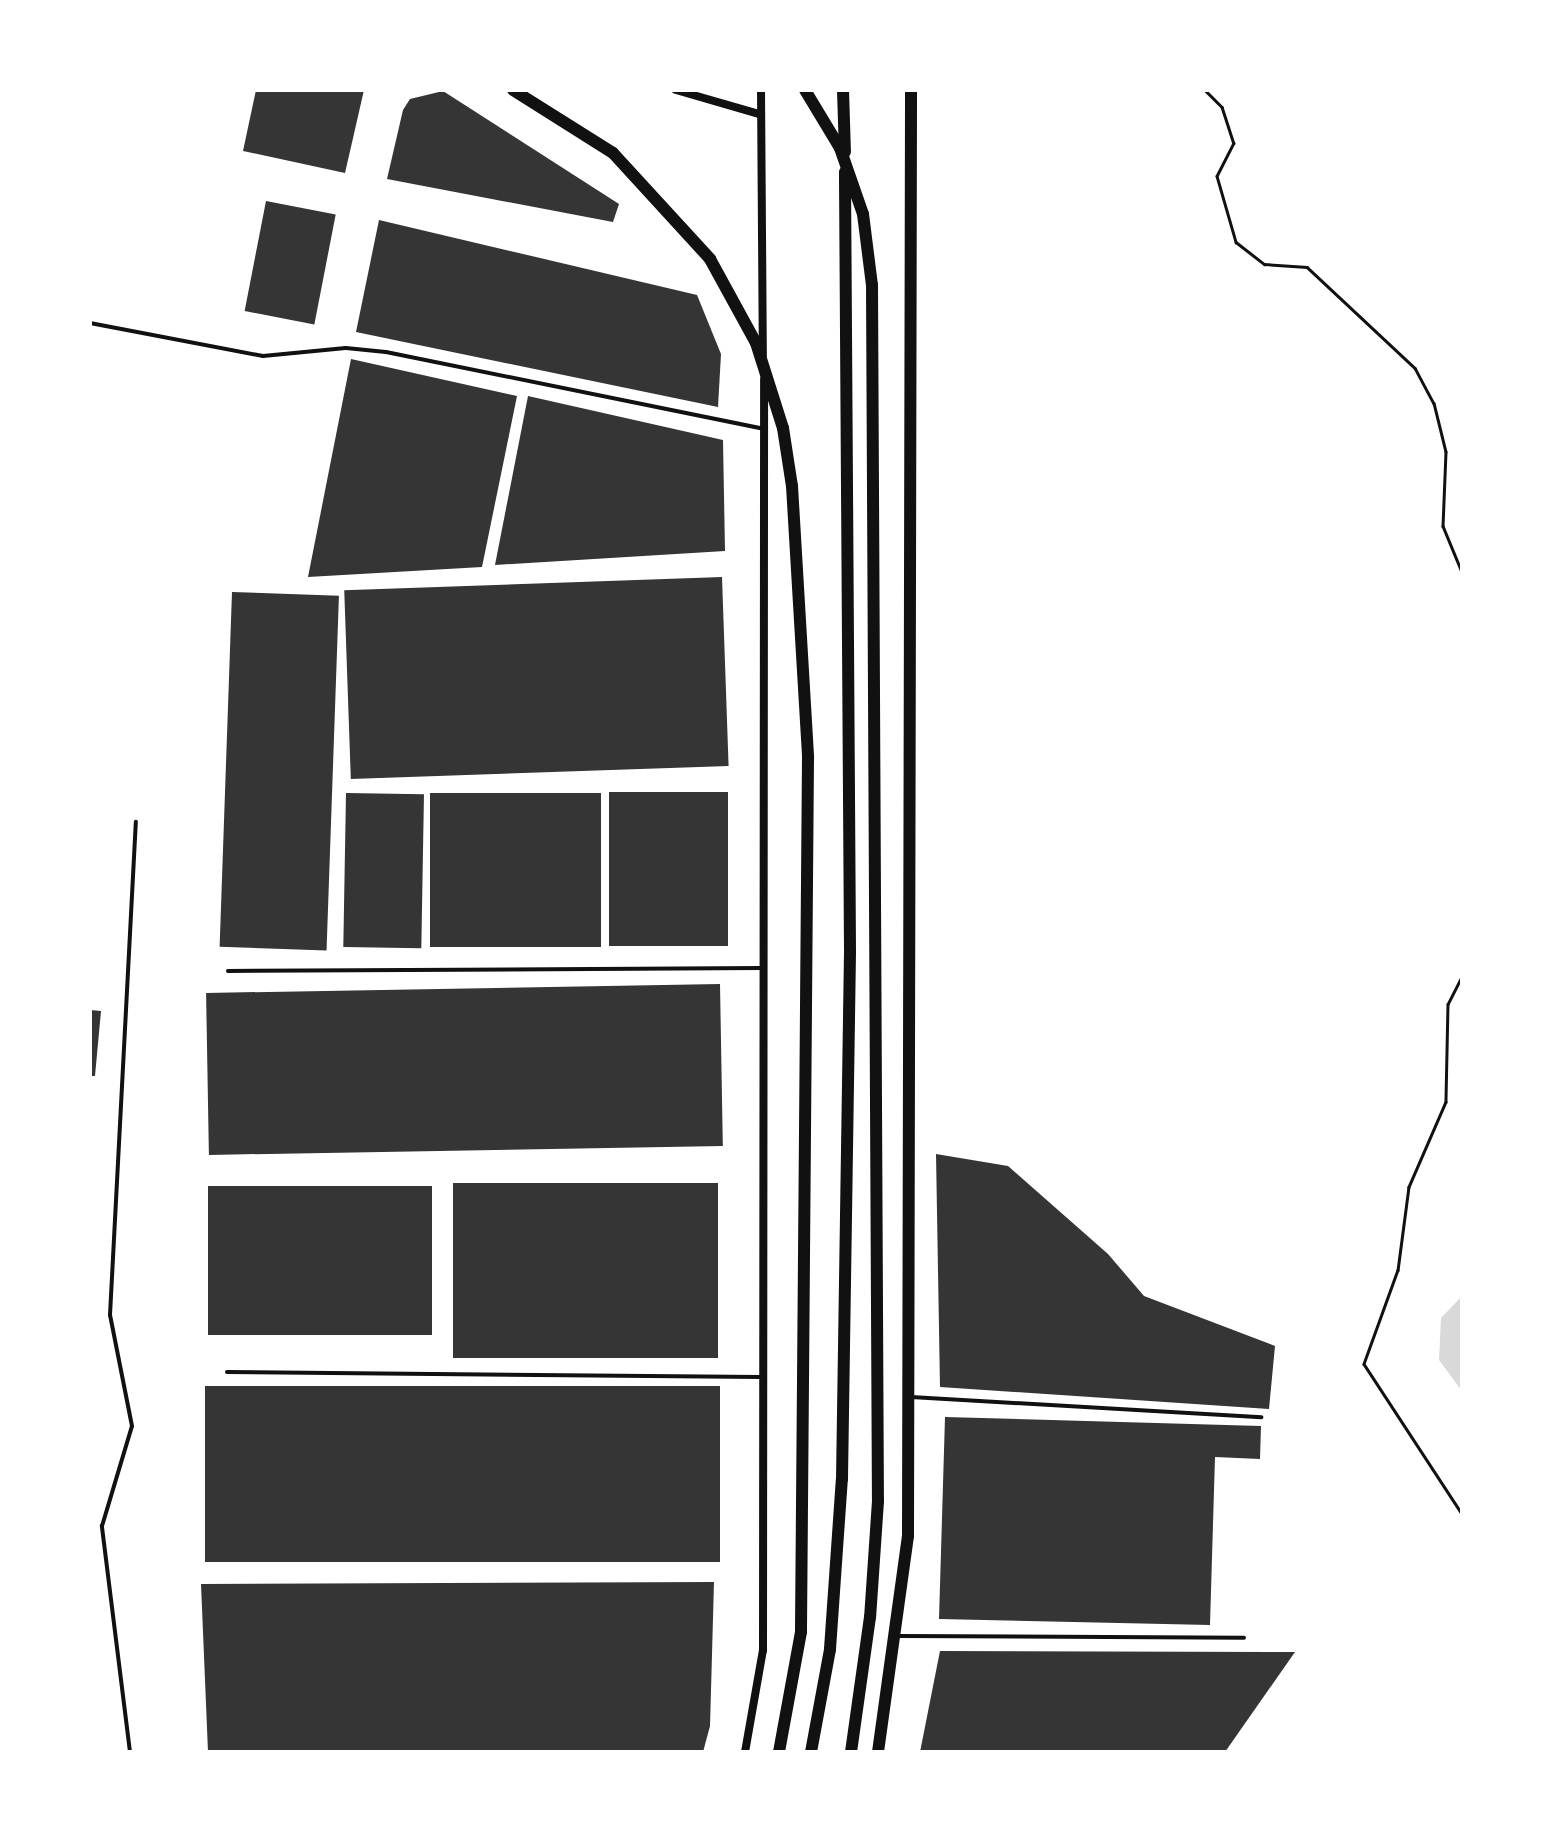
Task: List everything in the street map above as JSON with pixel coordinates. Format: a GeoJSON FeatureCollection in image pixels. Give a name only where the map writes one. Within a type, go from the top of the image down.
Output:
{"type":"FeatureCollection","features":[{"type":"Feature","properties":{"kind":"main road"},"geometry":{"type":"LineString","coordinates":[[513,90],[613,153],[710,259],[756,343],[783,428],[792,486],[808,758],[801,1612],[780,1752]]}},
{"type":"Feature","properties":{"kind":"main road"},"geometry":{"type":"LineString","coordinates":[[805,90],[840,148],[857,198],[872,285],[877,1371],[870,1617],[851,1752]]}},
{"type":"Feature","properties":{"kind":"main road"},"geometry":{"type":"LineString","coordinates":[[810,1752],[830,1649],[842,1479],[850,951],[844,90]]}},
{"type":"Feature","properties":{"kind":"main road"},"geometry":{"type":"LineString","coordinates":[[878,1752],[908,1536],[910,90]]}},
{"type":"Feature","properties":{"kind":"street"},"geometry":{"type":"LineString","coordinates":[[676,90],[759,114]]}},
{"type":"Feature","properties":{"kind":"street"},"geometry":{"type":"LineString","coordinates":[[745,1752],[763,1650],[767,968],[761,90]]}},
{"type":"Feature","properties":{"kind":"lane"},"geometry":{"type":"LineString","coordinates":[[90,324],[262,356],[346,348],[386,352],[765,429]]}},
{"type":"Feature","properties":{"kind":"lane"},"geometry":{"type":"LineString","coordinates":[[130,1752],[102,1526],[132,1426],[110,1316],[136,822]]}},
{"type":"Feature","properties":{"kind":"lane"},"geometry":{"type":"LineString","coordinates":[[228,971],[767,968]]}},
{"type":"Feature","properties":{"kind":"lane"},"geometry":{"type":"LineString","coordinates":[[226,1372],[765,1377]]}},
{"type":"Feature","properties":{"kind":"lane"},"geometry":{"type":"LineString","coordinates":[[908,1396],[1261,1417]]}},
{"type":"Feature","properties":{"kind":"lane"},"geometry":{"type":"LineString","coordinates":[[894,1636],[1244,1638]]}},
{"type":"Feature","properties":{"kind":"path"},"geometry":{"type":"LineString","coordinates":[[1205,90],[1222,108],[1234,144],[1217,176],[1236,242],[1264,264],[1307,267],[1338,288],[1352,315],[1421,380],[1446,452],[1443,526],[1462,572]]}},
{"type":"Feature","properties":{"kind":"path"},"geometry":{"type":"LineString","coordinates":[[1462,977],[1448,1004],[1446,1102],[1409,1187],[1398,1270],[1364,1364],[1462,1514]]}},
{"type":"Feature","properties":{"kind":"shaded area"},"geometry":{"type":"Polygon","coordinates":[[[1462,1296],[1462,1391],[1439,1360],[1441,1318],[1462,1296]]]}},
{"type":"Feature","properties":{"kind":"building"},"geometry":{"type":"Polygon","coordinates":[[[256,90],[364,90],[345,173],[243,151],[256,90]]]}},
{"type":"Feature","properties":{"kind":"building"},"geometry":{"type":"Polygon","coordinates":[[[443,91],[619,204],[613,222],[387,179],[403,110],[410,99],[443,91]]]}},
{"type":"Feature","properties":{"kind":"building"},"geometry":{"type":"Polygon","coordinates":[[[266,201],[336,215],[314,324],[245,311],[266,201]]]}},
{"type":"Feature","properties":{"kind":"building"},"geometry":{"type":"Polygon","coordinates":[[[379,220],[697,295],[721,354],[718,407],[356,332],[379,220]]]}},
{"type":"Feature","properties":{"kind":"building"},"geometry":{"type":"Polygon","coordinates":[[[351,359],[517,396],[482,567],[308,577],[351,359]]]}},
{"type":"Feature","properties":{"kind":"building"},"geometry":{"type":"Polygon","coordinates":[[[528,396],[723,440],[725,551],[495,565],[528,396]]]}},
{"type":"Feature","properties":{"kind":"building"},"geometry":{"type":"Polygon","coordinates":[[[722,577],[729,766],[351,779],[344,590],[722,577]]]}},
{"type":"Feature","properties":{"kind":"building"},"geometry":{"type":"Polygon","coordinates":[[[232,592],[339,596],[327,951],[220,947],[232,592]]]}},
{"type":"Feature","properties":{"kind":"building"},"geometry":{"type":"Polygon","coordinates":[[[609,792],[728,792],[728,946],[609,946],[609,792]]]}},
{"type":"Feature","properties":{"kind":"building"},"geometry":{"type":"Polygon","coordinates":[[[346,793],[424,794],[421,948],[343,947],[346,793]]]}},
{"type":"Feature","properties":{"kind":"building"},"geometry":{"type":"Polygon","coordinates":[[[430,793],[601,793],[601,947],[430,947],[430,793]]]}},
{"type":"Feature","properties":{"kind":"building"},"geometry":{"type":"Polygon","coordinates":[[[720,984],[723,1146],[209,1155],[206,993],[720,984]]]}},
{"type":"Feature","properties":{"kind":"building"},"geometry":{"type":"Polygon","coordinates":[[[90,1010],[101,1011],[95,1076],[90,1076],[90,1010]]]}},
{"type":"Feature","properties":{"kind":"building"},"geometry":{"type":"Polygon","coordinates":[[[936,1154],[1008,1166],[1108,1254],[1144,1296],[1275,1346],[1269,1409],[940,1387],[936,1154]]]}},
{"type":"Feature","properties":{"kind":"building"},"geometry":{"type":"Polygon","coordinates":[[[453,1183],[718,1183],[718,1358],[453,1358],[453,1183]]]}},
{"type":"Feature","properties":{"kind":"building"},"geometry":{"type":"Polygon","coordinates":[[[208,1186],[432,1186],[432,1335],[208,1335],[208,1186]]]}},
{"type":"Feature","properties":{"kind":"building"},"geometry":{"type":"Polygon","coordinates":[[[205,1386],[720,1386],[720,1562],[205,1562],[205,1386]]]}},
{"type":"Feature","properties":{"kind":"building"},"geometry":{"type":"Polygon","coordinates":[[[945,1417],[1261,1426],[1260,1459],[1215,1457],[1210,1625],[939,1619],[945,1417]]]}},
{"type":"Feature","properties":{"kind":"building"},"geometry":{"type":"Polygon","coordinates":[[[714,1582],[710,1726],[703,1752],[208,1752],[201,1584],[714,1582]]]}},
{"type":"Feature","properties":{"kind":"building"},"geometry":{"type":"Polygon","coordinates":[[[940,1651],[1295,1652],[1225,1752],[920,1752],[940,1651]]]}}]}
